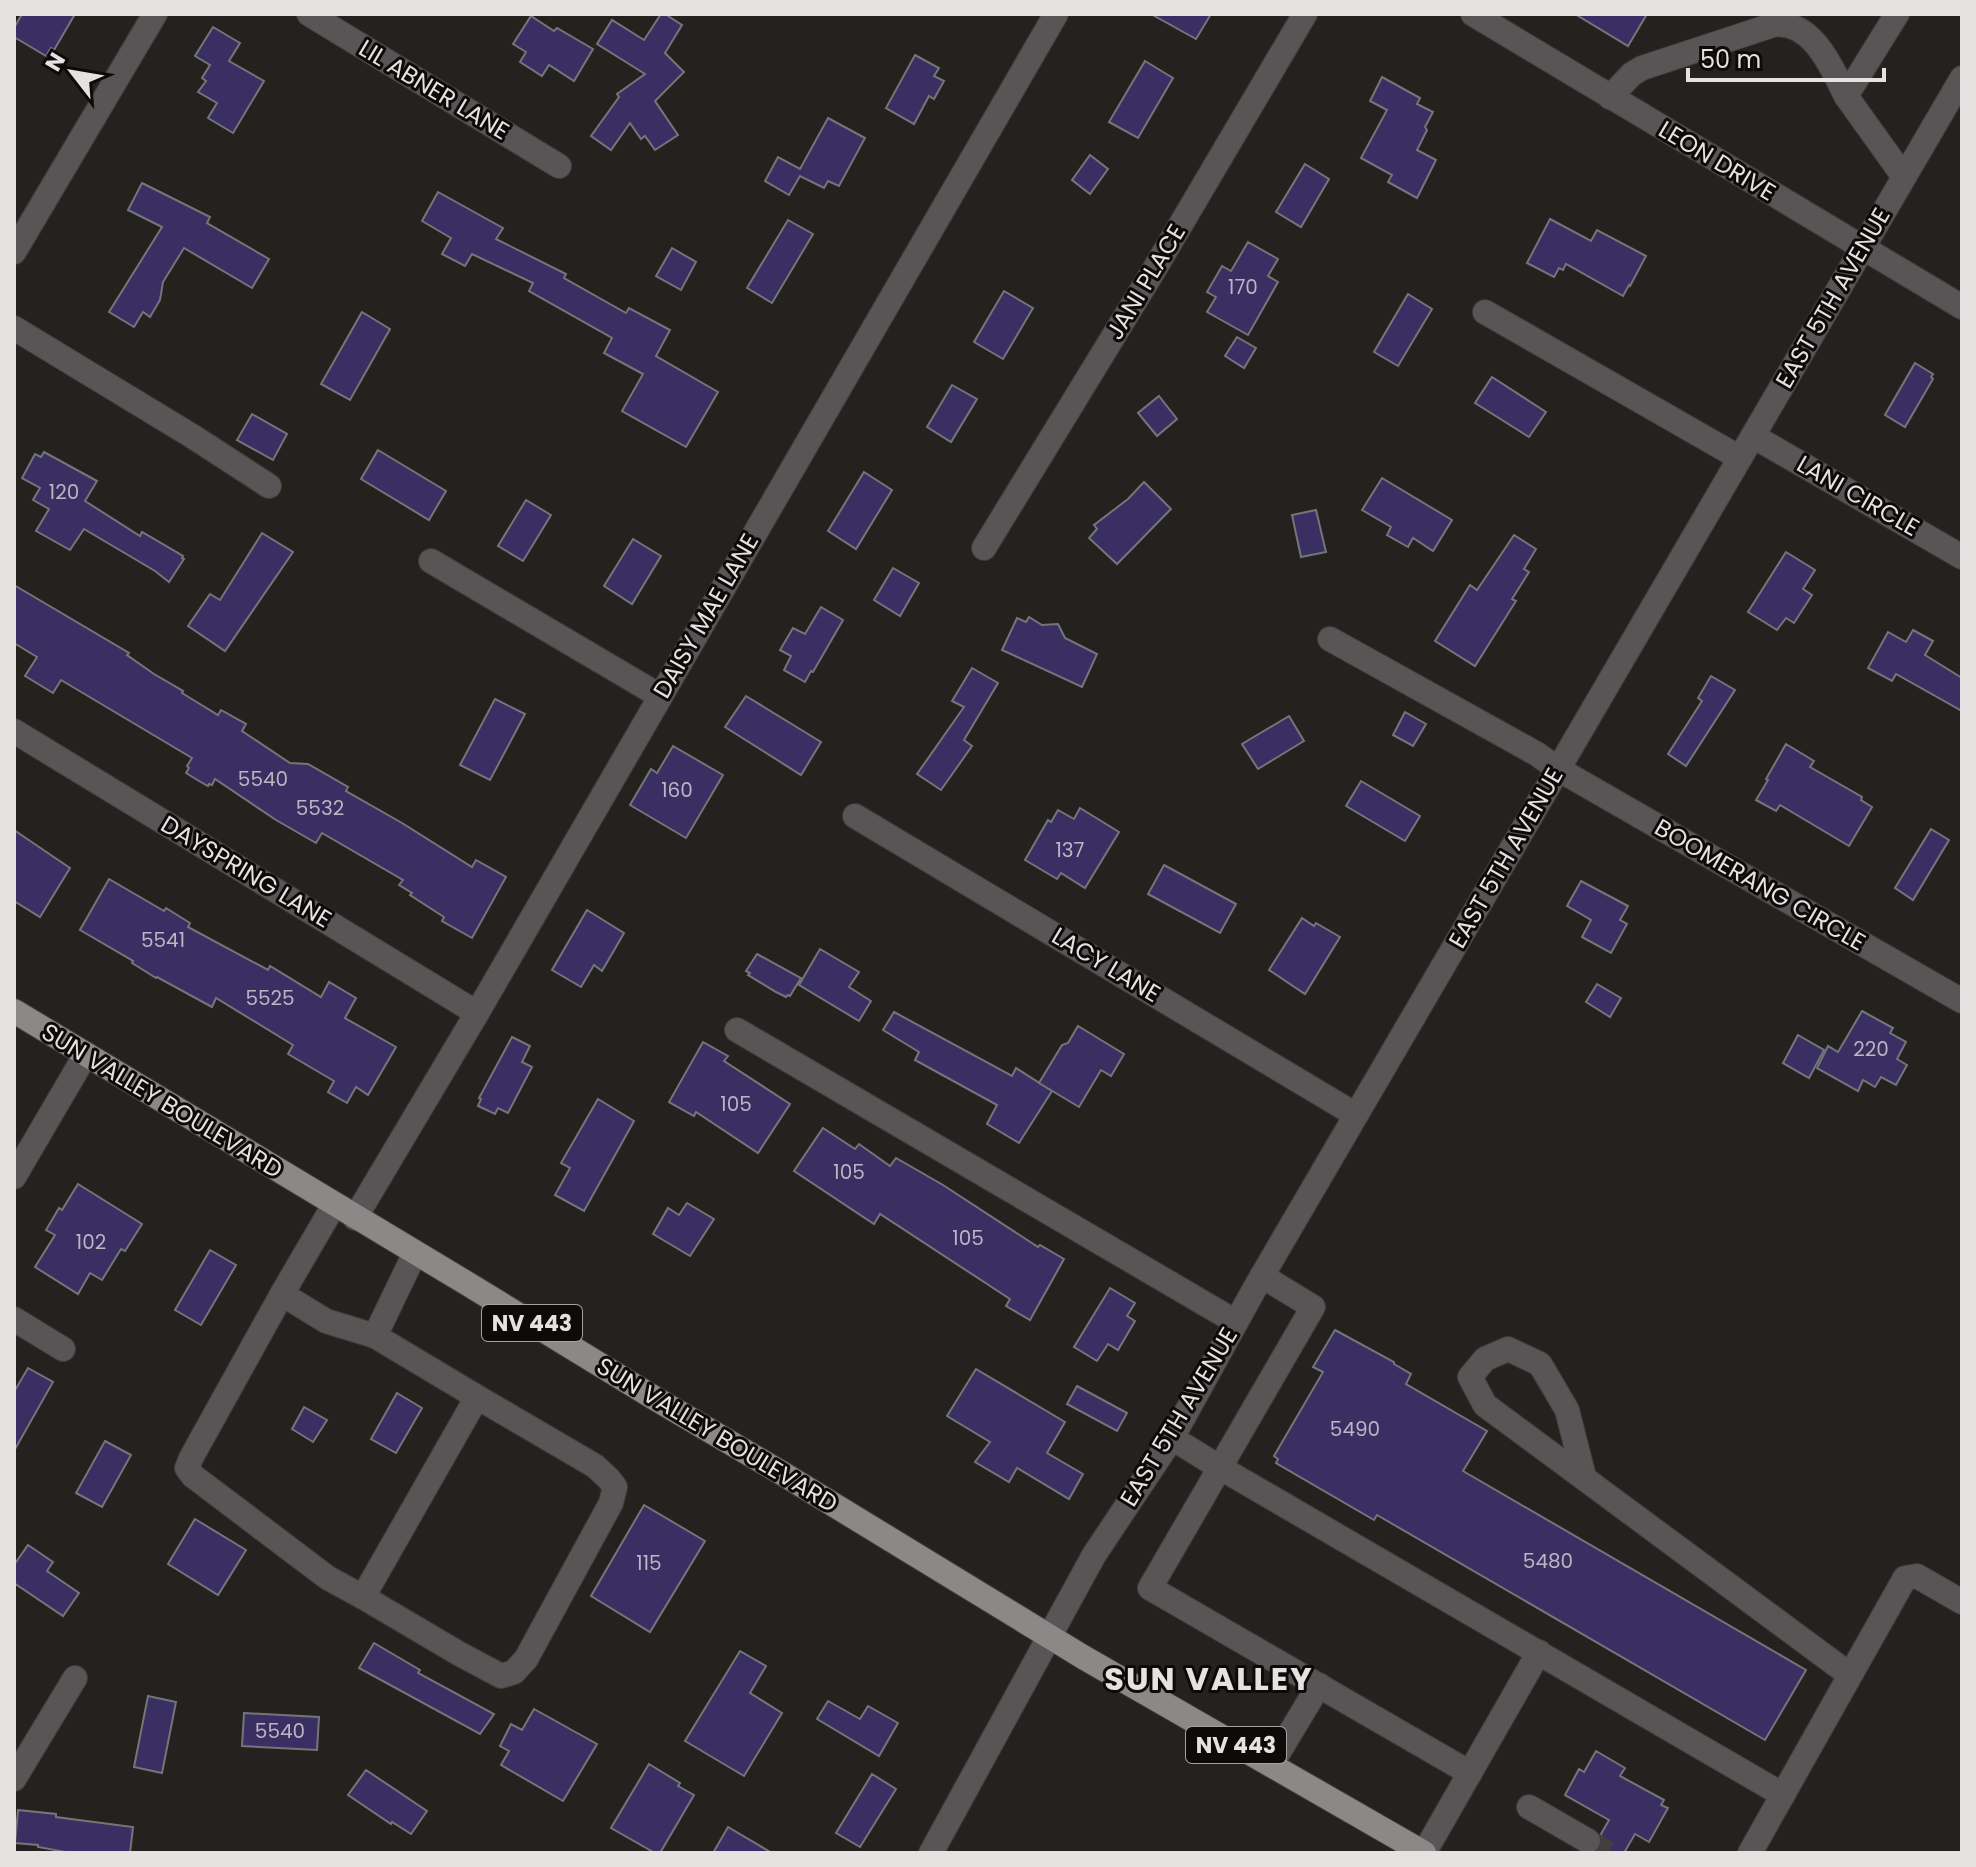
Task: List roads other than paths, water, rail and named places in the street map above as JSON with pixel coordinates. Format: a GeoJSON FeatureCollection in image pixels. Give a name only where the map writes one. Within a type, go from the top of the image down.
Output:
{"type":"FeatureCollection","features":[{"type":"Feature","properties":{"kind":"main road","name":"SUN VALLEY BOULEVARD"},"geometry":{"type":"LineString","coordinates":[[14,1011],[1049,1636],[1424,1853]]}},
{"type":"Feature","properties":{"kind":"street"},"geometry":{"type":"LineString","coordinates":[[14,252],[155,14]]}},
{"type":"Feature","properties":{"kind":"street","name":"LIL ABNER LANE"},"geometry":{"type":"LineString","coordinates":[[309,14],[559,166]]}},
{"type":"Feature","properties":{"kind":"street","name":"DAISY MAE LANE"},"geometry":{"type":"LineString","coordinates":[[363,1597],[328,1578],[193,1476],[187,1468],[191,1458],[282,1294],[344,1211],[477,1013],[1056,14]]}},
{"type":"Feature","properties":{"kind":"street","name":"JANI PLACE"},"geometry":{"type":"LineString","coordinates":[[984,548],[1151,275],[1305,14]]}},
{"type":"Feature","properties":{"kind":"street","name":"LEON DRIVE"},"geometry":{"type":"LineString","coordinates":[[1473,14],[1962,307]]}},
{"type":"Feature","properties":{"kind":"street"},"geometry":{"type":"LineString","coordinates":[[1846,96],[1897,14]]}},
{"type":"Feature","properties":{"kind":"street"},"geometry":{"type":"LineString","coordinates":[[1610,97],[1642,68],[1785,23],[1813,41],[1828,60],[1846,96],[1904,177]]}},
{"type":"Feature","properties":{"kind":"street","name":"EAST 5TH AVENUE"},"geometry":{"type":"LineString","coordinates":[[931,1853],[1094,1555],[1172,1438],[1262,1276],[1962,78]]}},
{"type":"Feature","properties":{"kind":"street"},"geometry":{"type":"LineString","coordinates":[[1485,312],[1740,458]]}},
{"type":"Feature","properties":{"kind":"street"},"geometry":{"type":"LineString","coordinates":[[14,328],[269,486]]}},
{"type":"Feature","properties":{"kind":"street","name":"LANI CIRCLE"},"geometry":{"type":"LineString","coordinates":[[1753,436],[1962,557]]}},
{"type":"Feature","properties":{"kind":"street"},"geometry":{"type":"LineString","coordinates":[[431,561],[660,696]]}},
{"type":"Feature","properties":{"kind":"street","name":"BOOMERANG CIRCLE"},"geometry":{"type":"LineString","coordinates":[[1330,639],[1537,754],[1558,769],[1962,1001]]}},
{"type":"Feature","properties":{"kind":"street","name":"DAYSPRING LANE"},"geometry":{"type":"LineString","coordinates":[[14,731],[477,1013]]}},
{"type":"Feature","properties":{"kind":"street","name":"LACY LANE"},"geometry":{"type":"LineString","coordinates":[[855,816],[1356,1115]]}},
{"type":"Feature","properties":{"kind":"street"},"geometry":{"type":"LineString","coordinates":[[737,1030],[1236,1322]]}},
{"type":"Feature","properties":{"kind":"street"},"geometry":{"type":"LineString","coordinates":[[14,1177],[86,1054]]}},
{"type":"Feature","properties":{"kind":"street"},"geometry":{"type":"LineString","coordinates":[[375,1336],[415,1253]]}},
{"type":"Feature","properties":{"kind":"street"},"geometry":{"type":"LineString","coordinates":[[1262,1276],[1313,1307],[1150,1588],[1470,1773]]}},
{"type":"Feature","properties":{"kind":"street"},"geometry":{"type":"LineString","coordinates":[[282,1294],[326,1321],[375,1336],[595,1466],[615,1487],[611,1503],[526,1659],[514,1672],[501,1676],[363,1597],[477,1397]]}},
{"type":"Feature","properties":{"kind":"street"},"geometry":{"type":"LineString","coordinates":[[14,1319],[63,1349]]}},
{"type":"Feature","properties":{"kind":"street"},"geometry":{"type":"LineString","coordinates":[[1584,1477],[1567,1410],[1540,1364],[1508,1349],[1485,1359],[1470,1377],[1485,1405],[1850,1675]]}},
{"type":"Feature","properties":{"kind":"street"},"geometry":{"type":"LineString","coordinates":[[1172,1438],[1783,1795]]}},
{"type":"Feature","properties":{"kind":"street"},"geometry":{"type":"LineString","coordinates":[[1750,1853],[1905,1578],[1917,1576],[1962,1602]]}},
{"type":"Feature","properties":{"kind":"street"},"geometry":{"type":"LineString","coordinates":[[1424,1853],[1539,1652]]}},
{"type":"Feature","properties":{"kind":"street"},"geometry":{"type":"LineString","coordinates":[[14,1779],[75,1678]]}},
{"type":"Feature","properties":{"kind":"street"},"geometry":{"type":"LineString","coordinates":[[1271,1765],[1319,1685]]}},
{"type":"Feature","properties":{"kind":"street"},"geometry":{"type":"LineString","coordinates":[[1529,1807],[1588,1841]]}},
{"type":"Feature","properties":{"kind":"tunnel"},"geometry":{"type":"LineString","coordinates":[[1588,1841],[1608,1853]]}},
{"type":"Feature","properties":{"kind":"district","name":"SUN VALLEY"},"geometry":{"type":"Point","coordinates":[1209,1679]}}]}
